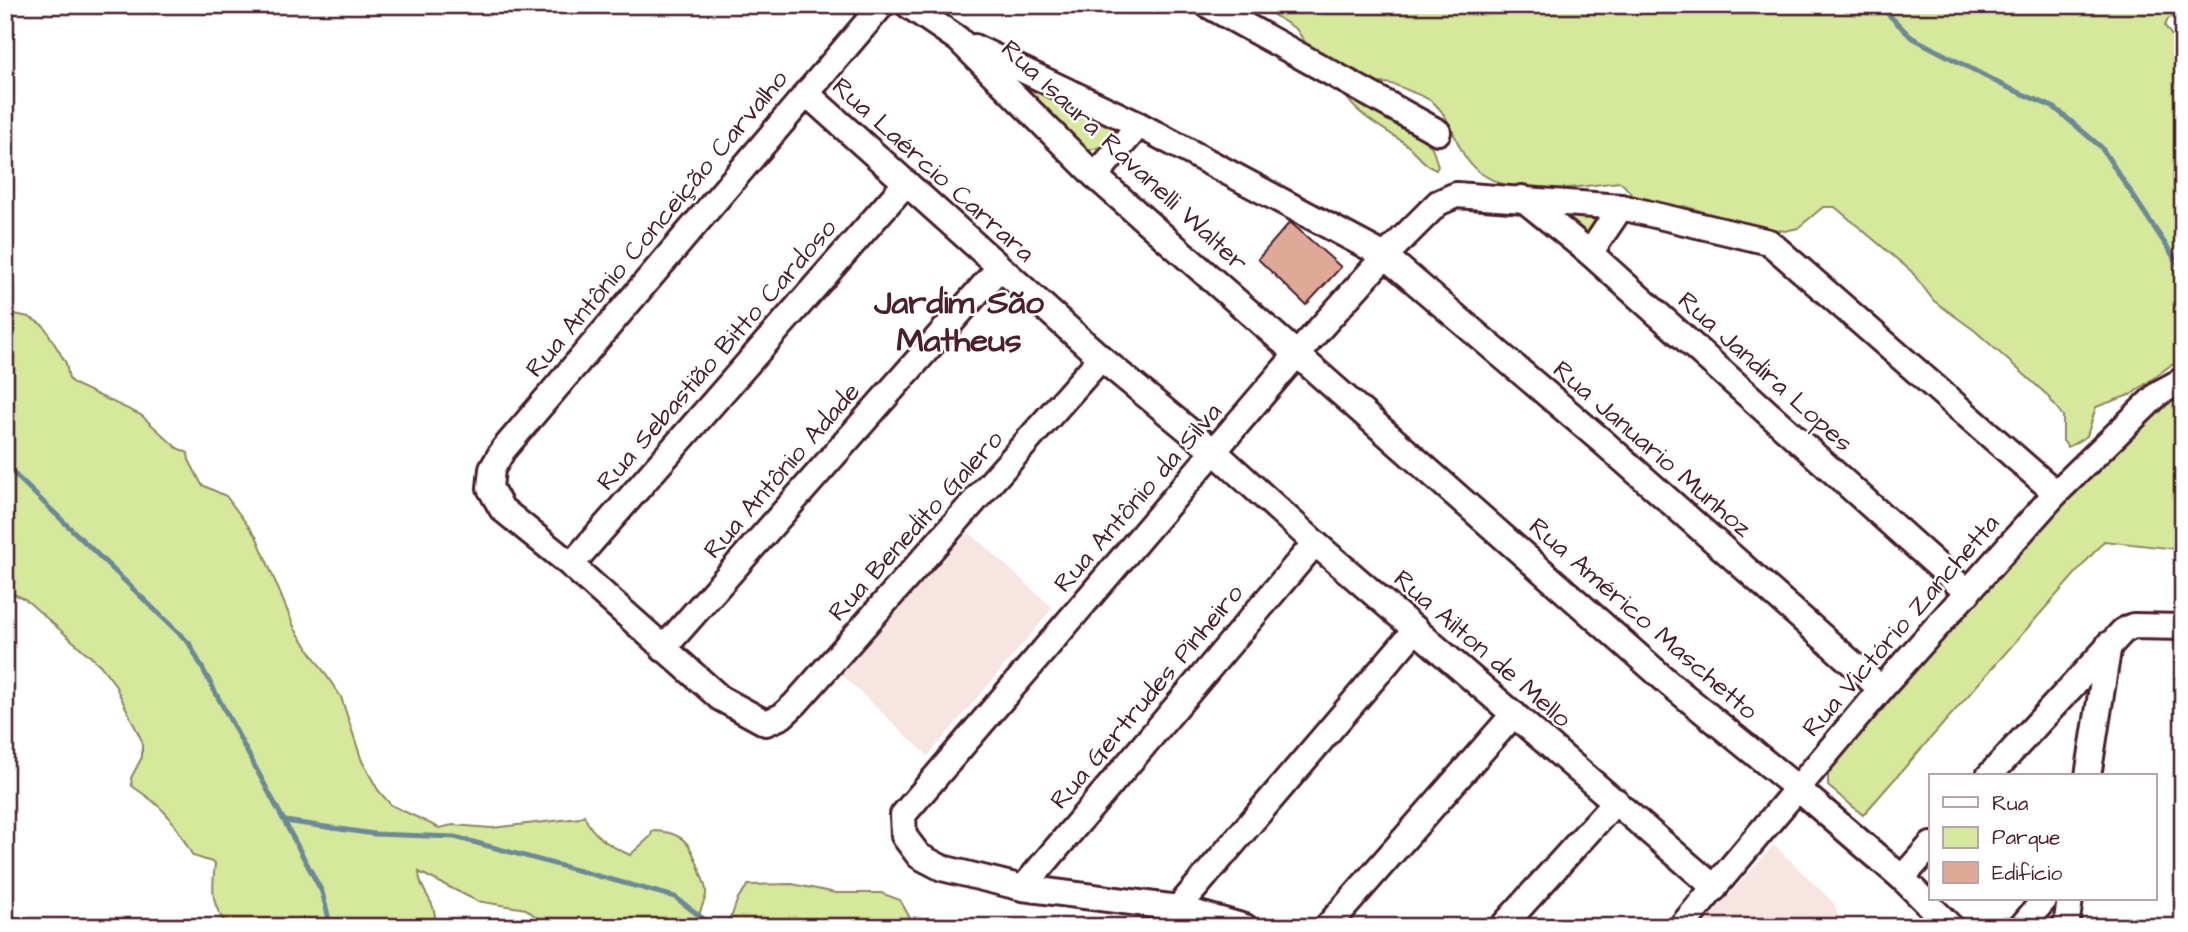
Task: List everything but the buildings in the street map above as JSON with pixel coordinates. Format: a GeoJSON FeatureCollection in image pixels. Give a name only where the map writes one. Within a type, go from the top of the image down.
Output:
{"type":"FeatureCollection","features":[{"type":"Feature","properties":{"kind":"street","name":"Rua Antônio Conceição Carvalho"},"geometry":{"type":"LineString","coordinates":[[571,565],[502,509],[490,488],[492,469],[503,450],[882,5]]}},
{"type":"Feature","properties":{"kind":"street","name":"Rua Isaura Ravanelli Walter"},"geometry":{"type":"LineString","coordinates":[[908,5],[958,39],[1095,176],[1298,353]]}},
{"type":"Feature","properties":{"kind":"street"},"geometry":{"type":"LineString","coordinates":[[1208,5],[1438,132]]}},
{"type":"Feature","properties":{"kind":"street","name":"Rua Januario Munhoz"},"geometry":{"type":"LineString","coordinates":[[958,39],[1139,125],[1385,256],[1603,442],[1881,689]]}},
{"type":"Feature","properties":{"kind":"street","name":"Rua Laércio Carrara"},"geometry":{"type":"LineString","coordinates":[[806,93],[1101,358],[1215,452]]}},
{"type":"Feature","properties":{"kind":"street"},"geometry":{"type":"LineString","coordinates":[[1095,176],[1139,125]]}},
{"type":"Feature","properties":{"kind":"street","name":"Rua Sebastião Bitto Cardoso"},"geometry":{"type":"LineString","coordinates":[[571,565],[906,183]]}},
{"type":"Feature","properties":{"kind":"street","name":"Rua Antônio da Silva"},"geometry":{"type":"LineString","coordinates":[[1023,888],[943,869],[919,856],[904,836],[903,815],[1298,353],[1385,256],[1438,203],[1456,195],[1522,198]]}},
{"type":"Feature","properties":{"kind":"street"},"geometry":{"type":"LineString","coordinates":[[1522,198],[1621,207],[1769,242],[2056,493]]}},
{"type":"Feature","properties":{"kind":"street","name":"Rua Jandira Lopes"},"geometry":{"type":"LineString","coordinates":[[1522,198],[1591,253],[1968,593]]}},
{"type":"Feature","properties":{"kind":"street"},"geometry":{"type":"LineString","coordinates":[[1591,253],[1621,207]]}},
{"type":"Feature","properties":{"kind":"street","name":"Rua Antônio Adade"},"geometry":{"type":"LineString","coordinates":[[663,649],[999,268]]}},
{"type":"Feature","properties":{"kind":"street","name":"Rua Américo Maschetto"},"geometry":{"type":"LineString","coordinates":[[1298,353],[1671,685],[1902,878],[1944,925]]}},
{"type":"Feature","properties":{"kind":"street","name":"Rua Benedito Galero"},"geometry":{"type":"LineString","coordinates":[[663,649],[720,698],[766,723],[782,716],[1101,358]]}},
{"type":"Feature","properties":{"kind":"street","name":"Rua Victório Zanchetta"},"geometry":{"type":"LineString","coordinates":[[1681,927],[1881,689],[2056,493],[2159,393],[2183,380]]}},
{"type":"Feature","properties":{"kind":"street","name":"Rua Ailton de Mello"},"geometry":{"type":"LineString","coordinates":[[1215,452],[1315,543],[1714,888]]}},
{"type":"Feature","properties":{"kind":"street","name":"Rua Gertrudes Pinheiro"},"geometry":{"type":"LineString","coordinates":[[1023,888],[1315,543]]}},
{"type":"Feature","properties":{"kind":"street"},"geometry":{"type":"LineString","coordinates":[[571,565],[663,649]]}},
{"type":"Feature","properties":{"kind":"street"},"geometry":{"type":"LineString","coordinates":[[1991,774],[2109,644],[2133,626],[2183,627]]}},
{"type":"Feature","properties":{"kind":"street"},"geometry":{"type":"LineString","coordinates":[[1178,908],[1416,629]]}},
{"type":"Feature","properties":{"kind":"street"},"geometry":{"type":"LineString","coordinates":[[2088,774],[2109,644]]}},
{"type":"Feature","properties":{"kind":"street"},"geometry":{"type":"LineString","coordinates":[[1327,927],[1514,714]]}},
{"type":"Feature","properties":{"kind":"street"},"geometry":{"type":"LineString","coordinates":[[1502,927],[1616,801]]}},
{"type":"Feature","properties":{"kind":"street"},"geometry":{"type":"LineString","coordinates":[[1902,878],[1929,847]]}},
{"type":"Feature","properties":{"kind":"street"},"geometry":{"type":"LineString","coordinates":[[1023,888],[1178,908],[1245,927]]}},
{"type":"Feature","properties":{"kind":"street"},"geometry":{"type":"LineString","coordinates":[[2021,927],[2044,900]]}},
{"type":"Feature","properties":{"kind":"street"},"geometry":{"type":"LineString","coordinates":[[2066,927],[2070,900]]}},
{"type":"Feature","properties":{"kind":"shaded area"},"geometry":{"type":"Polygon","coordinates":[[[969,532],[1053,608],[928,756],[840,673],[969,532]]]}},
{"type":"Feature","properties":{"kind":"shaded area"},"geometry":{"type":"Polygon","coordinates":[[[1774,845],[1834,903],[1839,919],[1833,927],[1701,927],[1774,845]]]}},
{"type":"Feature","properties":{"kind":"green space"},"geometry":{"type":"Polygon","coordinates":[[[1258,5],[2183,5],[2183,10],[2168,19],[2165,26],[2183,52],[2183,365],[2171,365],[2132,394],[2096,407],[2087,436],[2068,447],[2063,441],[2063,416],[2046,394],[1974,330],[1934,301],[1911,271],[1835,207],[1823,207],[1798,228],[1785,231],[1751,226],[1684,206],[1645,210],[1620,182],[1549,189],[1514,187],[1497,182],[1473,167],[1442,112],[1433,102],[1401,87],[1381,83],[1375,91],[1375,101],[1432,147],[1438,166],[1436,170],[1352,105],[1342,87],[1341,65],[1307,45],[1296,29],[1258,5]]]}},
{"type":"Feature","properties":{"kind":"green space"},"geometry":{"type":"Polygon","coordinates":[[[991,59],[1103,118],[1114,127],[1114,134],[1108,145],[1086,151],[991,59]]]}},
{"type":"Feature","properties":{"kind":"green space"},"geometry":{"type":"Polygon","coordinates":[[[1566,207],[1605,211],[1590,242],[1560,217],[1566,207]]]}},
{"type":"Feature","properties":{"kind":"green space"},"geometry":{"type":"Polygon","coordinates":[[[5,312],[29,317],[44,326],[66,363],[69,379],[74,384],[141,415],[177,448],[188,453],[202,485],[226,496],[257,538],[295,629],[341,697],[362,761],[378,790],[391,805],[439,828],[453,825],[491,828],[580,818],[584,815],[592,829],[603,839],[630,855],[651,836],[652,831],[680,837],[690,848],[705,884],[706,895],[699,915],[700,927],[549,927],[526,909],[477,901],[419,872],[422,886],[434,910],[435,927],[229,927],[215,904],[215,863],[193,856],[168,816],[132,786],[131,778],[142,757],[142,741],[114,683],[100,665],[25,599],[5,590],[5,312]]]}},
{"type":"Feature","properties":{"kind":"green space"},"geometry":{"type":"Polygon","coordinates":[[[2183,389],[2183,501],[2176,549],[2104,541],[1863,815],[1828,786],[1828,775],[1837,761],[2106,452],[2183,389]]]}},
{"type":"Feature","properties":{"kind":"green space"},"geometry":{"type":"Polygon","coordinates":[[[792,884],[836,893],[881,893],[900,900],[915,927],[718,927],[732,915],[738,898],[748,885],[792,884]]]}},
{"type":"Feature","properties":{"kind":"waterway"},"geometry":{"type":"LineString","coordinates":[[1879,5],[1911,37],[2002,85],[2055,108],[2101,147],[2183,271]]}},
{"type":"Feature","properties":{"kind":"waterway"},"geometry":{"type":"LineString","coordinates":[[5,465],[189,643],[322,892],[331,927]]}},
{"type":"Feature","properties":{"kind":"waterway"},"geometry":{"type":"LineString","coordinates":[[285,821],[374,834],[455,837],[675,897],[714,927]]}},
{"type":"Feature","properties":{"kind":"district","name":"Jardim São Matheus"},"geometry":{"type":"Point","coordinates":[959,320]}}]}
